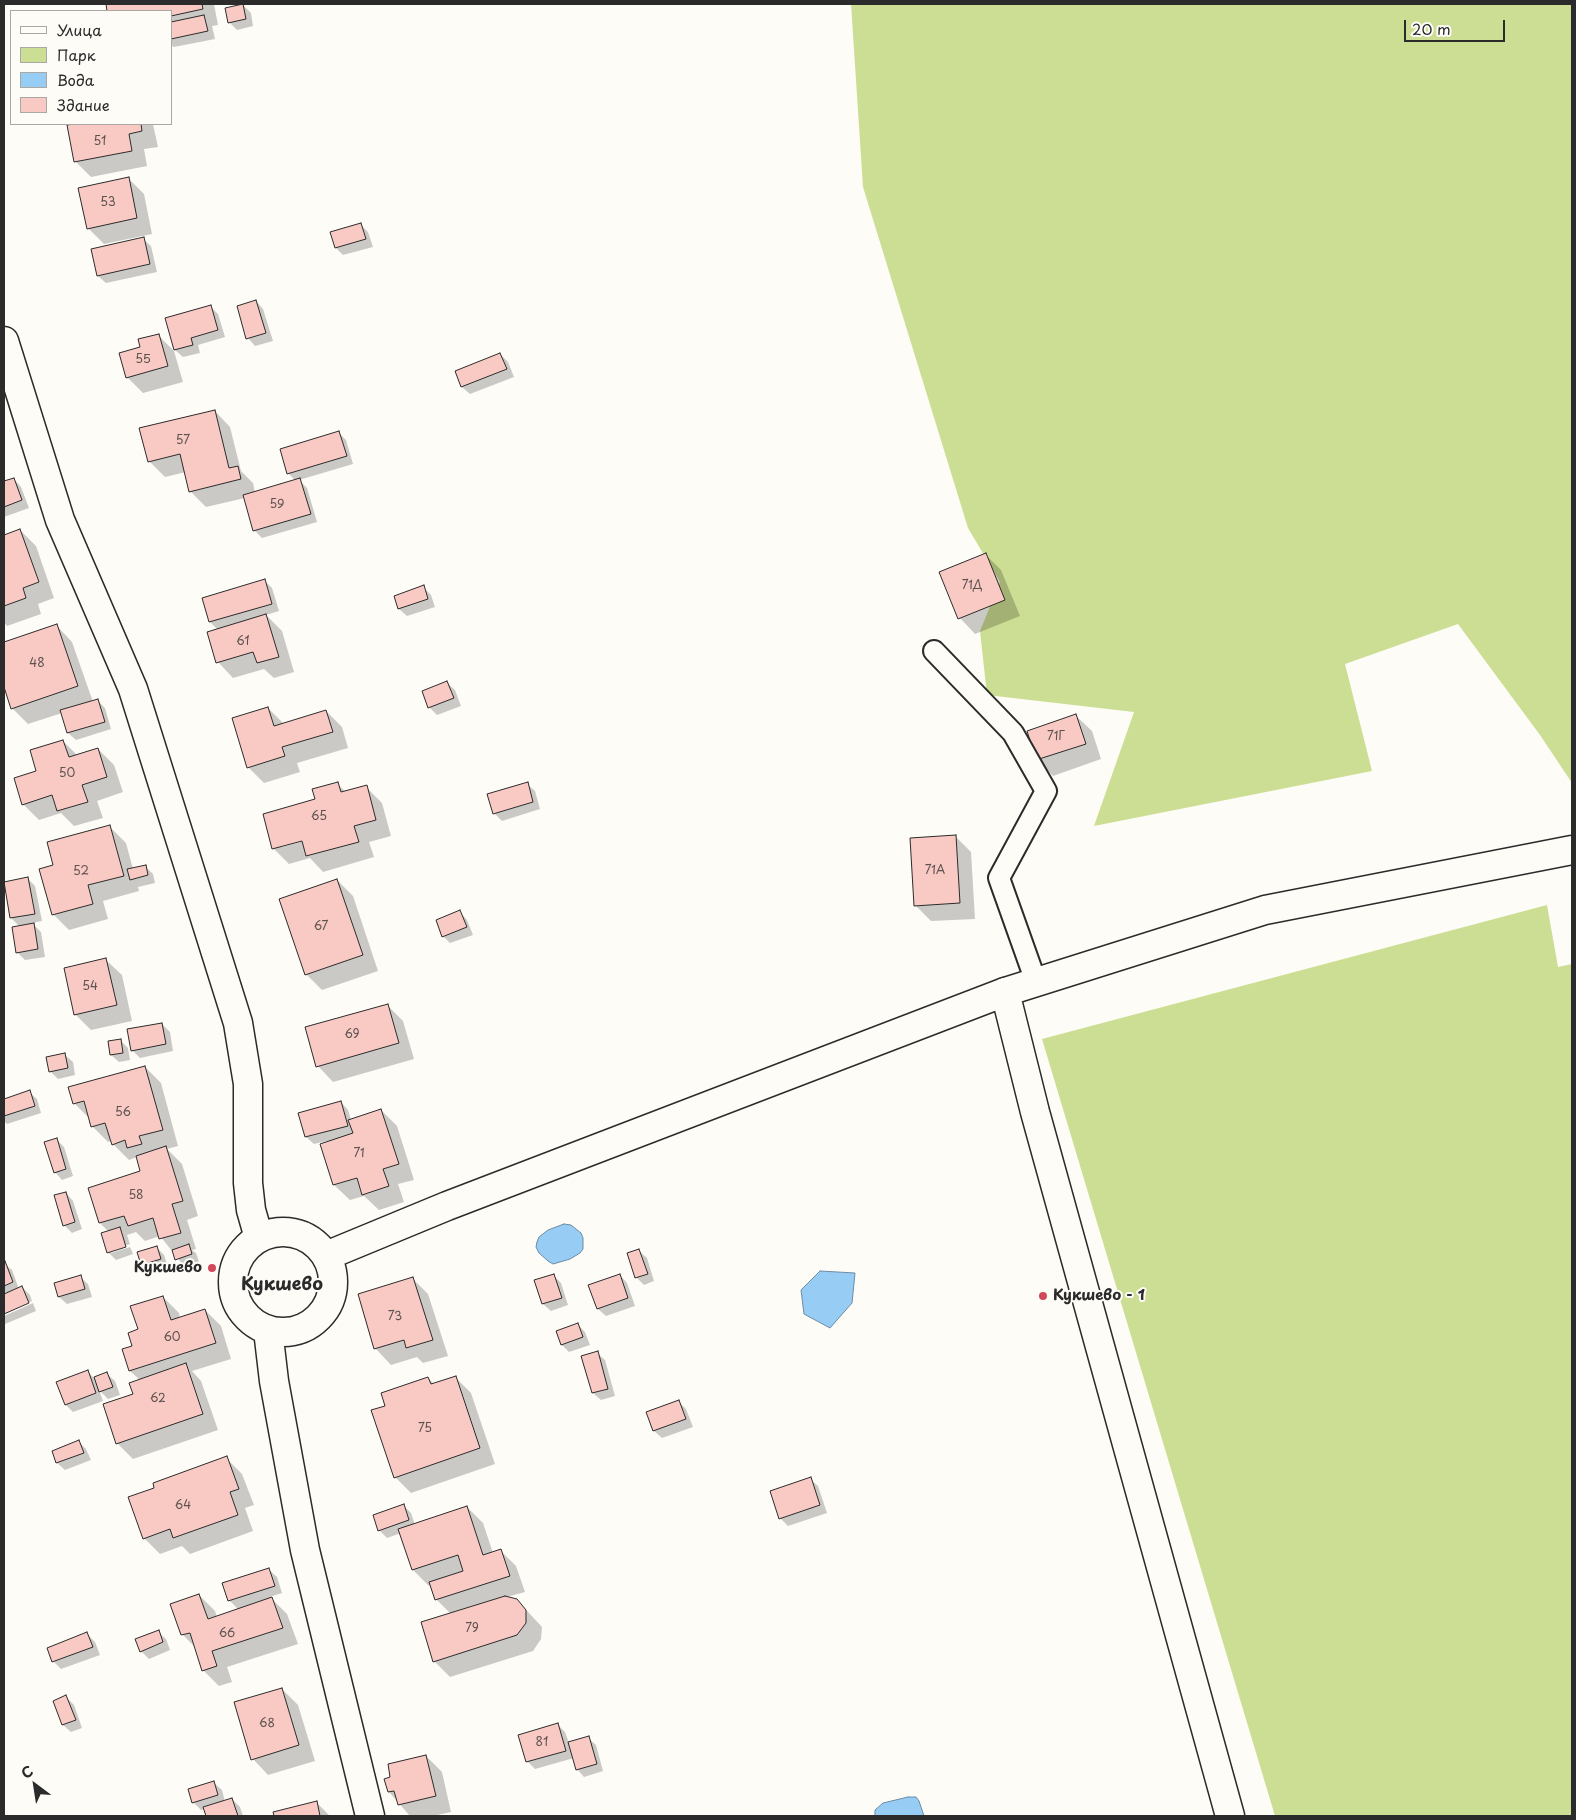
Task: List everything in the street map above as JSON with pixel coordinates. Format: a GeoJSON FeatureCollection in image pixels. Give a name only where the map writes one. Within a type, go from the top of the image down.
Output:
{"type":"FeatureCollection","features":[{"type":"Feature","properties":{"kind":"street"},"geometry":{"type":"LineString","coordinates":[[4,341],[60,520],[133,689],[238,1023],[248,1084],[248,1183],[251,1210],[259,1238]]}},
{"type":"Feature","properties":{"kind":"street"},"geometry":{"type":"LineString","coordinates":[[326,1256],[456,1202],[1005,992],[1265,910],[1572,850]]}},
{"type":"Feature","properties":{"kind":"street"},"geometry":{"type":"LineString","coordinates":[[1005,992],[1035,1112],[1230,1816]]}},
{"type":"Feature","properties":{"kind":"street"},"geometry":{"type":"LineString","coordinates":[[274,1232],[290,1232],[305,1237],[319,1247],[326,1256],[332,1275],[332,1292],[327,1307],[316,1320],[302,1328],[285,1332],[268,1330],[253,1322],[241,1310],[234,1295],[233,1277],[237,1261],[246,1248],[259,1238],[274,1232]]}},
{"type":"Feature","properties":{"kind":"street"},"geometry":{"type":"LineString","coordinates":[[268,1330],[274,1381],[306,1550],[370,1816]]}},
{"type":"Feature","properties":{"kind":"lane"},"geometry":{"type":"LineString","coordinates":[[934,651],[1013,733],[1046,791],[999,878],[1036,982]]}},
{"type":"Feature","properties":{"kind":"green space"},"geometry":{"type":"Polygon","coordinates":[[[851,4],[1572,4],[1572,783],[1540,735],[1458,624],[1345,664],[1372,771],[1094,826],[1134,712],[987,695],[980,631],[1000,582],[968,528],[863,187],[851,4]]]}},
{"type":"Feature","properties":{"kind":"green space"},"geometry":{"type":"Polygon","coordinates":[[[1547,905],[1558,967],[1572,964],[1572,1816],[1275,1816],[1042,1039],[1547,905]]]}},
{"type":"Feature","properties":{"kind":"water"},"geometry":{"type":"Polygon","coordinates":[[[564,1224],[571,1225],[581,1233],[583,1249],[570,1259],[553,1264],[539,1253],[536,1247],[537,1242],[539,1237],[548,1230],[564,1224]]]}},
{"type":"Feature","properties":{"kind":"water"},"geometry":{"type":"Polygon","coordinates":[[[820,1271],[855,1273],[852,1303],[830,1328],[804,1314],[801,1290],[820,1271]]]}},
{"type":"Feature","properties":{"kind":"water"},"geometry":{"type":"Polygon","coordinates":[[[916,1797],[924,1816],[875,1816],[875,1810],[883,1803],[916,1797]]]}},
{"type":"Feature","properties":{"kind":"building"},"geometry":{"type":"Polygon","coordinates":[[[106,4],[202,4],[203,9],[172,16],[172,10],[107,10],[106,4]]]}},
{"type":"Feature","properties":{"kind":"building"},"geometry":{"type":"Polygon","coordinates":[[[243,4],[246,19],[228,23],[225,8],[243,4]]]}},
{"type":"Feature","properties":{"kind":"building"},"geometry":{"type":"Polygon","coordinates":[[[204,15],[208,31],[172,39],[172,22],[204,15]]]}},
{"type":"Feature","properties":{"kind":"building"},"geometry":{"type":"Polygon","coordinates":[[[67,125],[141,125],[142,131],[129,134],[132,151],[74,162],[67,125]]]}},
{"type":"Feature","properties":{"kind":"building"},"geometry":{"type":"Polygon","coordinates":[[[129,177],[137,218],[87,229],[78,188],[129,177]]]}},
{"type":"Feature","properties":{"kind":"building"},"geometry":{"type":"Polygon","coordinates":[[[361,223],[366,239],[335,248],[330,232],[361,223]]]}},
{"type":"Feature","properties":{"kind":"building"},"geometry":{"type":"Polygon","coordinates":[[[144,237],[150,264],[97,276],[91,249],[144,237]]]}},
{"type":"Feature","properties":{"kind":"building"},"geometry":{"type":"Polygon","coordinates":[[[256,300],[266,333],[246,339],[237,306],[256,300]]]}},
{"type":"Feature","properties":{"kind":"building"},"geometry":{"type":"Polygon","coordinates":[[[211,305],[218,330],[191,338],[193,345],[174,350],[165,318],[211,305]]]}},
{"type":"Feature","properties":{"kind":"building"},"geometry":{"type":"Polygon","coordinates":[[[159,334],[168,366],[126,378],[119,353],[140,347],[138,339],[159,334]]]}},
{"type":"Feature","properties":{"kind":"building"},"geometry":{"type":"Polygon","coordinates":[[[500,353],[507,369],[461,387],[455,371],[500,353]]]}},
{"type":"Feature","properties":{"kind":"building"},"geometry":{"type":"Polygon","coordinates":[[[215,410],[229,468],[238,466],[241,479],[189,492],[180,454],[148,462],[139,428],[215,410]]]}},
{"type":"Feature","properties":{"kind":"building"},"geometry":{"type":"Polygon","coordinates":[[[339,431],[347,456],[287,474],[280,449],[339,431]]]}},
{"type":"Feature","properties":{"kind":"building"},"geometry":{"type":"Polygon","coordinates":[[[14,478],[22,500],[4,507],[4,481],[14,478]]]}},
{"type":"Feature","properties":{"kind":"building"},"geometry":{"type":"Polygon","coordinates":[[[300,478],[311,514],[253,531],[243,495],[300,478]]]}},
{"type":"Feature","properties":{"kind":"building"},"geometry":{"type":"Polygon","coordinates":[[[20,529],[39,582],[23,588],[26,598],[4,606],[4,535],[20,529]]]}},
{"type":"Feature","properties":{"kind":"building"},"geometry":{"type":"Polygon","coordinates":[[[986,553],[1005,600],[958,619],[939,572],[986,553]]]}},
{"type":"Feature","properties":{"kind":"building"},"geometry":{"type":"Polygon","coordinates":[[[265,579],[272,604],[209,622],[202,598],[265,579]]]}},
{"type":"Feature","properties":{"kind":"building"},"geometry":{"type":"Polygon","coordinates":[[[424,585],[428,599],[398,609],[394,596],[424,585]]]}},
{"type":"Feature","properties":{"kind":"building"},"geometry":{"type":"Polygon","coordinates":[[[266,614],[279,657],[257,663],[253,652],[216,663],[207,632],[266,614]]]}},
{"type":"Feature","properties":{"kind":"building"},"geometry":{"type":"Polygon","coordinates":[[[57,624],[78,686],[11,709],[4,687],[4,642],[57,624]]]}},
{"type":"Feature","properties":{"kind":"building"},"geometry":{"type":"Polygon","coordinates":[[[447,681],[454,698],[428,708],[422,691],[447,681]]]}},
{"type":"Feature","properties":{"kind":"building"},"geometry":{"type":"Polygon","coordinates":[[[98,699],[105,722],[67,733],[60,710],[98,699]]]}},
{"type":"Feature","properties":{"kind":"building"},"geometry":{"type":"Polygon","coordinates":[[[268,707],[274,726],[326,710],[333,732],[282,747],[285,756],[247,768],[232,718],[268,707]]]}},
{"type":"Feature","properties":{"kind":"building"},"geometry":{"type":"Polygon","coordinates":[[[1076,714],[1086,744],[1036,760],[1027,731],[1076,714]]]}},
{"type":"Feature","properties":{"kind":"building"},"geometry":{"type":"Polygon","coordinates":[[[63,740],[69,757],[98,748],[107,777],[82,785],[88,802],[57,811],[52,795],[22,805],[14,778],[36,771],[30,750],[63,740]]]}},
{"type":"Feature","properties":{"kind":"building"},"geometry":{"type":"Polygon","coordinates":[[[338,782],[341,792],[367,785],[376,820],[354,826],[359,842],[306,856],[302,841],[272,849],[263,814],[315,799],[312,789],[338,782]]]}},
{"type":"Feature","properties":{"kind":"building"},"geometry":{"type":"Polygon","coordinates":[[[528,782],[533,802],[493,814],[487,794],[528,782]]]}},
{"type":"Feature","properties":{"kind":"building"},"geometry":{"type":"Polygon","coordinates":[[[110,825],[124,876],[88,885],[93,904],[52,915],[39,869],[53,865],[47,842],[110,825]]]}},
{"type":"Feature","properties":{"kind":"building"},"geometry":{"type":"Polygon","coordinates":[[[956,835],[960,903],[914,906],[910,838],[956,835]]]}},
{"type":"Feature","properties":{"kind":"building"},"geometry":{"type":"Polygon","coordinates":[[[146,865],[148,875],[130,880],[127,869],[146,865]]]}},
{"type":"Feature","properties":{"kind":"building"},"geometry":{"type":"Polygon","coordinates":[[[28,877],[35,914],[10,918],[4,882],[28,877]]]}},
{"type":"Feature","properties":{"kind":"building"},"geometry":{"type":"Polygon","coordinates":[[[337,879],[363,955],[305,975],[279,899],[337,879]]]}},
{"type":"Feature","properties":{"kind":"building"},"geometry":{"type":"Polygon","coordinates":[[[460,910],[467,927],[442,937],[436,920],[460,910]]]}},
{"type":"Feature","properties":{"kind":"building"},"geometry":{"type":"Polygon","coordinates":[[[34,923],[38,949],[16,953],[12,927],[34,923]]]}},
{"type":"Feature","properties":{"kind":"building"},"geometry":{"type":"Polygon","coordinates":[[[106,958],[117,1005],[74,1015],[64,968],[106,958]]]}},
{"type":"Feature","properties":{"kind":"building"},"geometry":{"type":"Polygon","coordinates":[[[388,1004],[399,1043],[316,1067],[305,1027],[388,1004]]]}},
{"type":"Feature","properties":{"kind":"building"},"geometry":{"type":"Polygon","coordinates":[[[162,1023],[166,1044],[131,1051],[127,1029],[162,1023]]]}},
{"type":"Feature","properties":{"kind":"building"},"geometry":{"type":"Polygon","coordinates":[[[121,1039],[123,1053],[110,1055],[108,1041],[121,1039]]]}},
{"type":"Feature","properties":{"kind":"building"},"geometry":{"type":"Polygon","coordinates":[[[65,1053],[68,1068],[49,1072],[46,1057],[65,1053]]]}},
{"type":"Feature","properties":{"kind":"building"},"geometry":{"type":"Polygon","coordinates":[[[145,1066],[163,1130],[139,1136],[142,1144],[127,1148],[125,1140],[112,1145],[105,1123],[91,1127],[84,1101],[73,1104],[68,1087],[145,1066]]]}},
{"type":"Feature","properties":{"kind":"building"},"geometry":{"type":"Polygon","coordinates":[[[30,1090],[35,1106],[4,1116],[4,1099],[30,1090]]]}},
{"type":"Feature","properties":{"kind":"building"},"geometry":{"type":"Polygon","coordinates":[[[341,1101],[348,1126],[305,1137],[298,1113],[341,1101]]]}},
{"type":"Feature","properties":{"kind":"building"},"geometry":{"type":"Polygon","coordinates":[[[381,1109],[399,1164],[383,1169],[389,1186],[362,1195],[357,1178],[333,1185],[320,1144],[353,1133],[348,1120],[381,1109]]]}},
{"type":"Feature","properties":{"kind":"building"},"geometry":{"type":"Polygon","coordinates":[[[57,1138],[66,1169],[54,1173],[44,1142],[57,1138]]]}},
{"type":"Feature","properties":{"kind":"building"},"geometry":{"type":"Polygon","coordinates":[[[166,1146],[183,1201],[172,1204],[181,1233],[159,1239],[153,1218],[128,1226],[124,1216],[99,1223],[88,1188],[140,1171],[136,1156],[166,1146]]]}},
{"type":"Feature","properties":{"kind":"building"},"geometry":{"type":"Polygon","coordinates":[[[66,1192],[75,1222],[63,1226],[54,1195],[66,1192]]]}},
{"type":"Feature","properties":{"kind":"building"},"geometry":{"type":"Polygon","coordinates":[[[120,1227],[126,1247],[107,1253],[101,1233],[120,1227]]]}},
{"type":"Feature","properties":{"kind":"building"},"geometry":{"type":"Polygon","coordinates":[[[189,1244],[192,1254],[175,1260],[172,1250],[189,1244]]]}},
{"type":"Feature","properties":{"kind":"building"},"geometry":{"type":"Polygon","coordinates":[[[157,1246],[161,1259],[141,1265],[137,1252],[157,1246]]]}},
{"type":"Feature","properties":{"kind":"building"},"geometry":{"type":"Polygon","coordinates":[[[639,1249],[648,1274],[635,1278],[627,1253],[639,1249]]]}},
{"type":"Feature","properties":{"kind":"building"},"geometry":{"type":"Polygon","coordinates":[[[4,1262],[13,1282],[4,1286],[4,1262]]]}},
{"type":"Feature","properties":{"kind":"building"},"geometry":{"type":"Polygon","coordinates":[[[554,1274],[562,1298],[542,1304],[534,1280],[554,1274]]]}},
{"type":"Feature","properties":{"kind":"building"},"geometry":{"type":"Polygon","coordinates":[[[620,1274],[628,1298],[597,1309],[588,1285],[620,1274]]]}},
{"type":"Feature","properties":{"kind":"building"},"geometry":{"type":"Polygon","coordinates":[[[81,1275],[85,1289],[58,1297],[54,1283],[81,1275]]]}},
{"type":"Feature","properties":{"kind":"building"},"geometry":{"type":"Polygon","coordinates":[[[413,1277],[433,1340],[406,1348],[404,1340],[374,1349],[358,1294],[413,1277]]]}},
{"type":"Feature","properties":{"kind":"building"},"geometry":{"type":"Polygon","coordinates":[[[22,1286],[29,1303],[4,1314],[4,1294],[22,1286]]]}},
{"type":"Feature","properties":{"kind":"building"},"geometry":{"type":"Polygon","coordinates":[[[163,1296],[171,1320],[205,1309],[216,1343],[129,1371],[122,1349],[132,1346],[128,1333],[138,1329],[130,1306],[163,1296]]]}},
{"type":"Feature","properties":{"kind":"building"},"geometry":{"type":"Polygon","coordinates":[[[578,1323],[583,1337],[561,1345],[556,1331],[578,1323]]]}},
{"type":"Feature","properties":{"kind":"building"},"geometry":{"type":"Polygon","coordinates":[[[598,1351],[608,1389],[592,1393],[581,1356],[598,1351]]]}},
{"type":"Feature","properties":{"kind":"building"},"geometry":{"type":"Polygon","coordinates":[[[186,1363],[203,1414],[116,1444],[103,1404],[133,1394],[129,1383],[186,1363]]]}},
{"type":"Feature","properties":{"kind":"building"},"geometry":{"type":"Polygon","coordinates":[[[88,1370],[96,1393],[65,1405],[56,1382],[88,1370]]]}},
{"type":"Feature","properties":{"kind":"building"},"geometry":{"type":"Polygon","coordinates":[[[107,1372],[113,1387],[99,1392],[94,1377],[107,1372]]]}},
{"type":"Feature","properties":{"kind":"building"},"geometry":{"type":"Polygon","coordinates":[[[456,1376],[480,1448],[394,1478],[371,1410],[385,1406],[381,1393],[428,1377],[431,1384],[456,1376]]]}},
{"type":"Feature","properties":{"kind":"building"},"geometry":{"type":"Polygon","coordinates":[[[679,1400],[686,1419],[653,1431],[646,1412],[679,1400]]]}},
{"type":"Feature","properties":{"kind":"building"},"geometry":{"type":"Polygon","coordinates":[[[79,1440],[84,1453],[56,1463],[52,1451],[79,1440]]]}},
{"type":"Feature","properties":{"kind":"building"},"geometry":{"type":"Polygon","coordinates":[[[227,1456],[239,1489],[230,1492],[238,1515],[173,1538],[170,1529],[143,1539],[128,1497],[154,1488],[153,1483],[227,1456]]]}},
{"type":"Feature","properties":{"kind":"building"},"geometry":{"type":"Polygon","coordinates":[[[811,1477],[820,1505],[779,1519],[770,1491],[811,1477]]]}},
{"type":"Feature","properties":{"kind":"building"},"geometry":{"type":"Polygon","coordinates":[[[404,1504],[409,1520],[378,1531],[373,1515],[404,1504]]]}},
{"type":"Feature","properties":{"kind":"building"},"geometry":{"type":"Polygon","coordinates":[[[467,1506],[483,1555],[501,1549],[510,1576],[435,1600],[429,1582],[463,1571],[458,1555],[412,1570],[398,1529],[467,1506]]]}},
{"type":"Feature","properties":{"kind":"building"},"geometry":{"type":"Polygon","coordinates":[[[269,1568],[275,1586],[228,1601],[222,1583],[269,1568]]]}},
{"type":"Feature","properties":{"kind":"building"},"geometry":{"type":"Polygon","coordinates":[[[199,1594],[208,1619],[272,1597],[283,1628],[212,1651],[217,1666],[202,1671],[190,1633],[181,1635],[170,1604],[199,1594]]]}},
{"type":"Feature","properties":{"kind":"building"},"geometry":{"type":"Polygon","coordinates":[[[505,1596],[517,1599],[526,1610],[526,1623],[517,1635],[433,1662],[421,1622],[505,1596]]]}},
{"type":"Feature","properties":{"kind":"building"},"geometry":{"type":"Polygon","coordinates":[[[159,1630],[163,1642],[140,1652],[135,1639],[159,1630]]]}},
{"type":"Feature","properties":{"kind":"building"},"geometry":{"type":"Polygon","coordinates":[[[87,1632],[93,1647],[52,1662],[47,1648],[87,1632]]]}},
{"type":"Feature","properties":{"kind":"building"},"geometry":{"type":"Polygon","coordinates":[[[282,1688],[299,1745],[251,1760],[234,1702],[282,1688]]]}},
{"type":"Feature","properties":{"kind":"building"},"geometry":{"type":"Polygon","coordinates":[[[66,1695],[76,1720],[62,1725],[53,1701],[66,1695]]]}},
{"type":"Feature","properties":{"kind":"building"},"geometry":{"type":"Polygon","coordinates":[[[558,1723],[566,1751],[526,1762],[518,1735],[558,1723]]]}},
{"type":"Feature","properties":{"kind":"building"},"geometry":{"type":"Polygon","coordinates":[[[589,1736],[597,1764],[576,1770],[568,1742],[589,1736]]]}},
{"type":"Feature","properties":{"kind":"building"},"geometry":{"type":"Polygon","coordinates":[[[426,1755],[436,1796],[398,1805],[394,1791],[388,1792],[384,1779],[390,1777],[388,1764],[426,1755]]]}},
{"type":"Feature","properties":{"kind":"building"},"geometry":{"type":"Polygon","coordinates":[[[214,1781],[218,1795],[192,1803],[188,1789],[214,1781]]]}},
{"type":"Feature","properties":{"kind":"building"},"geometry":{"type":"Polygon","coordinates":[[[232,1798],[238,1816],[206,1816],[203,1807],[232,1798]]]}},
{"type":"Feature","properties":{"kind":"building"},"geometry":{"type":"Polygon","coordinates":[[[317,1801],[320,1816],[274,1816],[273,1812],[317,1801]]]}},
{"type":"Feature","properties":{"kind":"place","name":"Кукшево"},"geometry":{"type":"Point","coordinates":[212,1268]}},
{"type":"Feature","properties":{"kind":"place","name":"Кукшево - 1"},"geometry":{"type":"Point","coordinates":[1043,1296]}},
{"type":"Feature","properties":{"kind":"district","name":"Кукшево"},"geometry":{"type":"Point","coordinates":[282,1285]}}]}
